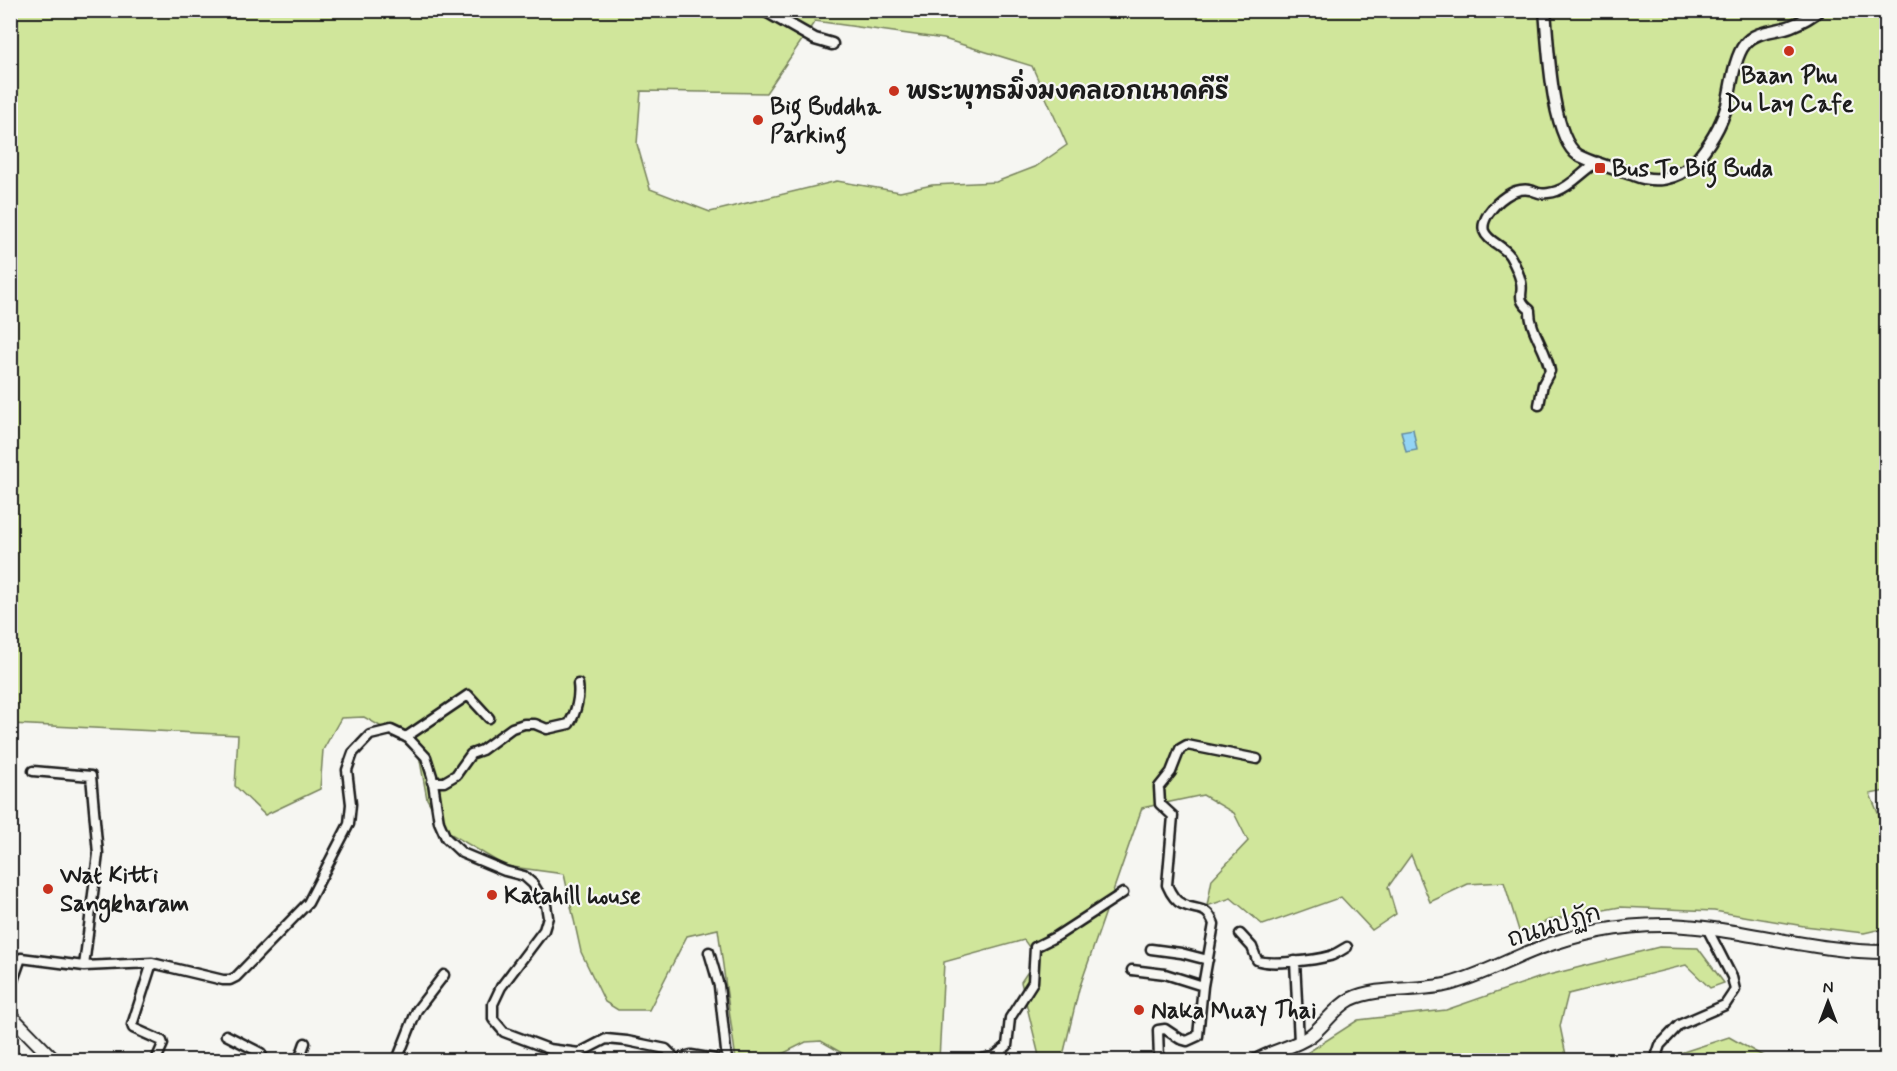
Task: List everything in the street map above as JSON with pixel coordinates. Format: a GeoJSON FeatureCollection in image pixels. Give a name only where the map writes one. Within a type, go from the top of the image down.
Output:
{"type":"FeatureCollection","features":[{"type":"Feature","properties":{"kind":"main road","name":"ถนนปฏัก"},"geometry":{"type":"LineString","coordinates":[[1257,1060],[1311,1035],[1336,1010],[1351,999],[1368,994],[1419,989],[1456,982],[1477,976],[1520,956],[1574,936],[1603,929],[1670,925],[1707,928],[1861,952],[1887,952]]}},
{"type":"Feature","properties":{"kind":"main road"},"geometry":{"type":"LineString","coordinates":[[10,1015],[54,1060]]}},
{"type":"Feature","properties":{"kind":"street"},"geometry":{"type":"LineString","coordinates":[[764,10],[815,39],[832,44]]}},
{"type":"Feature","properties":{"kind":"street"},"geometry":{"type":"LineString","coordinates":[[1545,10],[1549,54],[1562,132],[1570,147],[1579,155],[1638,177],[1652,179],[1666,179],[1678,175],[1691,165],[1712,139],[1726,108],[1744,45],[1755,35],[1790,27],[1819,10]]}},
{"type":"Feature","properties":{"kind":"street"},"geometry":{"type":"LineString","coordinates":[[1539,405],[1543,384],[1550,371],[1546,354],[1530,323],[1530,310],[1525,307],[1520,295],[1521,282],[1511,258],[1505,248],[1491,240],[1485,233],[1484,226],[1492,208],[1506,196],[1518,191],[1530,190],[1540,194],[1558,191],[1598,162]]}},
{"type":"Feature","properties":{"kind":"street"},"geometry":{"type":"LineString","coordinates":[[432,782],[444,782],[456,775],[471,754],[482,750],[512,728],[524,724],[535,724],[547,729],[569,724],[575,714],[575,704],[579,693],[578,684]]}},
{"type":"Feature","properties":{"kind":"street"},"geometry":{"type":"LineString","coordinates":[[406,737],[468,695],[489,718]]}},
{"type":"Feature","properties":{"kind":"street"},"geometry":{"type":"LineString","coordinates":[[10,989],[21,958],[84,966],[152,963],[223,980],[236,977],[308,903],[349,824],[351,804],[347,770],[353,753],[370,735],[391,730],[406,737],[426,757],[439,822],[446,838],[462,853],[505,871],[524,876],[533,884],[546,905],[548,917],[543,930],[501,987],[493,1004],[493,1019],[504,1032],[549,1049],[579,1053],[606,1039],[666,1049],[672,1055],[673,1060],[692,1055],[721,1060]]}},
{"type":"Feature","properties":{"kind":"street"},"geometry":{"type":"LineString","coordinates":[[1159,1060],[1158,1030],[1165,1029],[1187,1041],[1198,1036],[1203,986],[1214,924],[1210,914],[1203,909],[1181,904],[1172,895],[1167,885],[1173,816],[1160,804],[1160,787],[1171,772],[1180,749],[1187,745],[1257,759]]}},
{"type":"Feature","properties":{"kind":"street"},"geometry":{"type":"LineString","coordinates":[[33,771],[91,776],[98,854],[84,966]]}},
{"type":"Feature","properties":{"kind":"street"},"geometry":{"type":"LineString","coordinates":[[977,1060],[994,1056],[1007,1046],[1010,1018],[1033,982],[1035,946],[1057,936],[1124,892]]}},
{"type":"Feature","properties":{"kind":"street"},"geometry":{"type":"LineString","coordinates":[[1654,1060],[1660,1045],[1679,1025],[1725,1005],[1735,990],[1732,977],[1707,928]]}},
{"type":"Feature","properties":{"kind":"street"},"geometry":{"type":"LineString","coordinates":[[1240,934],[1252,947],[1257,960],[1262,963],[1331,956],[1347,947]]}},
{"type":"Feature","properties":{"kind":"street"},"geometry":{"type":"LineString","coordinates":[[1151,949],[1208,960]]}},
{"type":"Feature","properties":{"kind":"street"},"geometry":{"type":"LineString","coordinates":[[710,952],[719,986],[727,1060]]}},
{"type":"Feature","properties":{"kind":"street"},"geometry":{"type":"LineString","coordinates":[[1295,961],[1299,1042]]}},
{"type":"Feature","properties":{"kind":"street"},"geometry":{"type":"LineString","coordinates":[[152,963],[132,1025],[133,1028],[162,1041],[163,1044],[156,1060]]}},
{"type":"Feature","properties":{"kind":"street"},"geometry":{"type":"LineString","coordinates":[[1132,970],[1165,974],[1203,986]]}},
{"type":"Feature","properties":{"kind":"street"},"geometry":{"type":"LineString","coordinates":[[398,1060],[417,1011],[444,975]]}},
{"type":"Feature","properties":{"kind":"street"},"geometry":{"type":"LineString","coordinates":[[226,1035],[261,1053],[262,1060]]}},
{"type":"Feature","properties":{"kind":"street"},"geometry":{"type":"LineString","coordinates":[[299,1060],[305,1043]]}},
{"type":"Feature","properties":{"kind":"green space"},"geometry":{"type":"Polygon","coordinates":[[[11,11],[1886,11],[1886,791],[1870,794],[1886,832],[1886,928],[1864,933],[1714,911],[1620,907],[1549,920],[1520,934],[1504,882],[1468,884],[1430,902],[1411,855],[1388,887],[1396,914],[1372,930],[1341,897],[1263,925],[1231,898],[1207,906],[1212,879],[1248,841],[1234,813],[1203,795],[1142,808],[1079,989],[1062,1060],[1040,1060],[1021,982],[1037,958],[1024,940],[944,962],[939,1060],[854,1060],[821,1041],[806,1042],[770,1060],[736,1060],[718,929],[687,936],[649,1010],[618,1010],[605,1002],[581,952],[564,874],[505,866],[446,831],[427,799],[419,755],[391,732],[364,717],[341,718],[323,750],[320,789],[265,815],[235,786],[238,735],[11,724],[11,11]],[[815,21],[766,93],[641,91],[637,144],[650,189],[710,212],[837,181],[900,192],[932,185],[996,182],[1035,167],[1067,145],[1032,66],[944,39],[815,21]]]}},
{"type":"Feature","properties":{"kind":"green space"},"geometry":{"type":"Polygon","coordinates":[[[1659,947],[1698,948],[1724,983],[1710,988],[1686,965],[1568,994],[1560,1026],[1567,1060],[1296,1060],[1358,1020],[1446,1010],[1541,977],[1659,947]]]}},
{"type":"Feature","properties":{"kind":"green space"},"geometry":{"type":"Polygon","coordinates":[[[1729,1037],[1770,1060],[1677,1060],[1674,1055],[1729,1037]]]}},
{"type":"Feature","properties":{"kind":"water"},"geometry":{"type":"Polygon","coordinates":[[[1413,429],[1417,450],[1406,452],[1401,431],[1413,429]]]}},
{"type":"Feature","properties":{"kind":"place","name":"Baan Phu Du Lay Cafe"},"geometry":{"type":"Point","coordinates":[1789,51]}},
{"type":"Feature","properties":{"kind":"place","name":"พระพุทธมิ่งมงคลเอกเนาคคีรี"},"geometry":{"type":"Point","coordinates":[894,91]}},
{"type":"Feature","properties":{"kind":"place","name":"Big Buddha Parking"},"geometry":{"type":"Point","coordinates":[758,120]}},
{"type":"Feature","properties":{"kind":"place","name":"Bus To Big Buda"},"geometry":{"type":"Point","coordinates":[1600,168]}},
{"type":"Feature","properties":{"kind":"place","name":"Wat Kitti Sangkharam"},"geometry":{"type":"Point","coordinates":[48,889]}},
{"type":"Feature","properties":{"kind":"place","name":"Katahill house"},"geometry":{"type":"Point","coordinates":[492,895]}},
{"type":"Feature","properties":{"kind":"place","name":"Naka Muay Thai"},"geometry":{"type":"Point","coordinates":[1139,1010]}}]}
